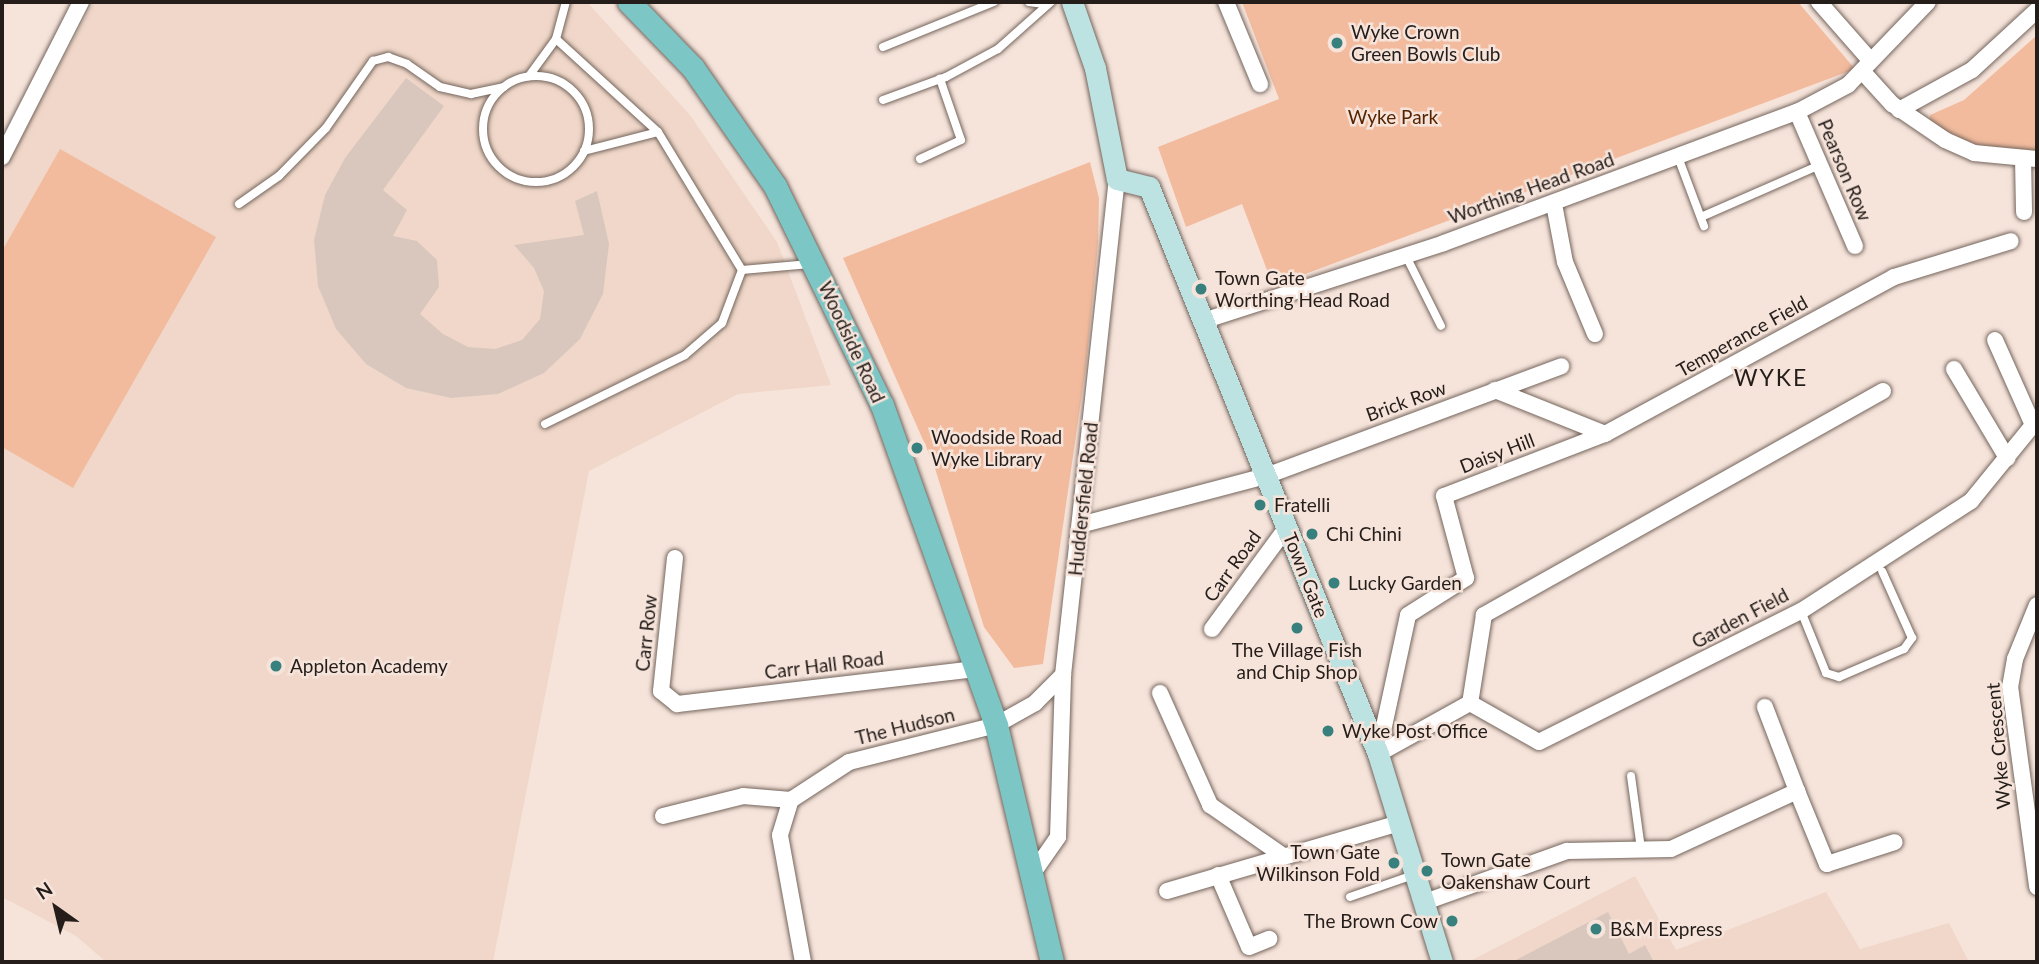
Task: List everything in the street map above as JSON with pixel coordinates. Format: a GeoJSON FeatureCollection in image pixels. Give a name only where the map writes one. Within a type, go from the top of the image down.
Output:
{"type":"FeatureCollection","features":[{"type":"Feature","properties":{"kind":"main road","name":"Woodside Road"},"geometry":{"type":"LineString","coordinates":[[629,2],[664,35],[720,104],[775,186],[816,264],[882,405],[996,725]]}},
{"type":"Feature","properties":{"kind":"main road","name":"Huddersfield Road"},"geometry":{"type":"LineString","coordinates":[[1072,2],[1096,68],[1117,179]]}},
{"type":"Feature","properties":{"kind":"main road","name":"Town Gate"},"geometry":{"type":"LineString","coordinates":[[1117,179],[1149,187],[1378,754],[1442,962]]}},
{"type":"Feature","properties":{"kind":"main road"},"geometry":{"type":"LineString","coordinates":[[996,725],[1052,962]]}},
{"type":"Feature","properties":{"kind":"street"},"geometry":{"type":"LineString","coordinates":[[2,157],[81,2]]}},
{"type":"Feature","properties":{"kind":"street"},"geometry":{"type":"LineString","coordinates":[[1226,2],[1260,84]]}},
{"type":"Feature","properties":{"kind":"street"},"geometry":{"type":"LineString","coordinates":[[1819,2],[1899,110],[1974,153],[2030,159],[2024,212]]}},
{"type":"Feature","properties":{"kind":"street","name":"Worthing Head Road"},"geometry":{"type":"LineString","coordinates":[[1203,321],[1406,256],[1554,204],[1838,94],[1928,2]]}},
{"type":"Feature","properties":{"kind":"street"},"geometry":{"type":"LineString","coordinates":[[1899,110],[1972,70],[2037,10]]}},
{"type":"Feature","properties":{"kind":"street","name":"Pearson Row"},"geometry":{"type":"LineString","coordinates":[[1797,112],[1855,246]]}},
{"type":"Feature","properties":{"kind":"street","name":"Huddersfield Road"},"geometry":{"type":"LineString","coordinates":[[1033,873],[1058,837],[1063,675],[1117,179]]}},
{"type":"Feature","properties":{"kind":"street"},"geometry":{"type":"LineString","coordinates":[[1554,204],[1566,262],[1595,334]]}},
{"type":"Feature","properties":{"kind":"street","name":"Temperance Field"},"geometry":{"type":"LineString","coordinates":[[1605,435],[1894,277],[2011,241]]}},
{"type":"Feature","properties":{"kind":"street","name":"Garden Field"},"geometry":{"type":"LineString","coordinates":[[1470,703],[1539,742],[1801,611],[1971,501],[2033,425],[1995,340]]}},
{"type":"Feature","properties":{"kind":"street","name":"Brick Row"},"geometry":{"type":"LineString","coordinates":[[1080,525],[1266,476],[1561,366]]}},
{"type":"Feature","properties":{"kind":"street"},"geometry":{"type":"LineString","coordinates":[[1954,369],[2007,458]]}},
{"type":"Feature","properties":{"kind":"street"},"geometry":{"type":"LineString","coordinates":[[1495,390],[1605,435]]}},
{"type":"Feature","properties":{"kind":"street"},"geometry":{"type":"LineString","coordinates":[[1378,754],[1470,703],[1484,615],[1884,391]]}},
{"type":"Feature","properties":{"kind":"street","name":"Daisy Hill"},"geometry":{"type":"LineString","coordinates":[[1378,754],[1408,615],[1466,578],[1444,496],[1605,435]]}},
{"type":"Feature","properties":{"kind":"street","name":"Carr Road"},"geometry":{"type":"LineString","coordinates":[[1212,629],[1287,527]]}},
{"type":"Feature","properties":{"kind":"street","name":"Carr Row"},"geometry":{"type":"LineString","coordinates":[[675,558],[661,691],[677,704]]}},
{"type":"Feature","properties":{"kind":"street","name":"Wyke Crescent"},"geometry":{"type":"LineString","coordinates":[[2037,605],[2015,659],[2010,686],[2029,768],[2037,887]]}},
{"type":"Feature","properties":{"kind":"street","name":"Carr Hall Road"},"geometry":{"type":"LineString","coordinates":[[677,704],[976,669]]}},
{"type":"Feature","properties":{"kind":"street"},"geometry":{"type":"LineString","coordinates":[[996,725],[1035,703],[1063,675]]}},
{"type":"Feature","properties":{"kind":"street"},"geometry":{"type":"LineString","coordinates":[[1160,694],[1210,805],[1282,855]]}},
{"type":"Feature","properties":{"kind":"street"},"geometry":{"type":"LineString","coordinates":[[1765,707],[1827,864],[1895,842]]}},
{"type":"Feature","properties":{"kind":"street","name":"The Hudson"},"geometry":{"type":"LineString","coordinates":[[791,800],[849,762],[996,725]]}},
{"type":"Feature","properties":{"kind":"street"},"geometry":{"type":"LineString","coordinates":[[1425,902],[1567,851],[1671,849],[1797,791]]}},
{"type":"Feature","properties":{"kind":"street"},"geometry":{"type":"LineString","coordinates":[[663,816],[743,796],[791,800],[780,835],[803,962]]}},
{"type":"Feature","properties":{"kind":"street"},"geometry":{"type":"LineString","coordinates":[[1167,891],[1282,855],[1400,823]]}},
{"type":"Feature","properties":{"kind":"street"},"geometry":{"type":"LineString","coordinates":[[1218,875],[1249,947],[1269,939]]}},
{"type":"Feature","properties":{"kind":"lane"},"geometry":{"type":"LineString","coordinates":[[529,76],[556,39],[566,2]]}},
{"type":"Feature","properties":{"kind":"lane"},"geometry":{"type":"LineString","coordinates":[[883,47],[994,2]]}},
{"type":"Feature","properties":{"kind":"lane"},"geometry":{"type":"LineString","coordinates":[[1029,2],[1048,3]]}},
{"type":"Feature","properties":{"kind":"lane"},"geometry":{"type":"LineString","coordinates":[[883,100],[940,79],[998,49],[1023,30],[1048,3]]}},
{"type":"Feature","properties":{"kind":"lane"},"geometry":{"type":"LineString","coordinates":[[556,39],[658,132],[742,270]]}},
{"type":"Feature","properties":{"kind":"lane"},"geometry":{"type":"LineString","coordinates":[[239,204],[279,176],[326,128],[373,61],[387,57],[407,64],[440,87],[471,94],[503,87],[529,76],[551,77],[579,96],[590,128],[584,151],[566,173],[549,180],[531,182],[499,167],[483,135],[484,117],[503,87]]}},
{"type":"Feature","properties":{"kind":"lane"},"geometry":{"type":"LineString","coordinates":[[920,159],[961,140],[940,79]]}},
{"type":"Feature","properties":{"kind":"lane"},"geometry":{"type":"LineString","coordinates":[[584,151],[658,132]]}},
{"type":"Feature","properties":{"kind":"lane"},"geometry":{"type":"LineString","coordinates":[[1678,157],[1702,221],[1820,165]]}},
{"type":"Feature","properties":{"kind":"lane"},"geometry":{"type":"LineString","coordinates":[[1406,256],[1441,326]]}},
{"type":"Feature","properties":{"kind":"lane"},"geometry":{"type":"LineString","coordinates":[[742,270],[816,264]]}},
{"type":"Feature","properties":{"kind":"lane"},"geometry":{"type":"LineString","coordinates":[[545,424],[685,355],[722,323],[742,270]]}},
{"type":"Feature","properties":{"kind":"lane"},"geometry":{"type":"LineString","coordinates":[[1801,611],[1826,673],[1839,677],[1904,649],[1912,638],[1882,571]]}},
{"type":"Feature","properties":{"kind":"lane"},"geometry":{"type":"LineString","coordinates":[[1631,776],[1641,849]]}},
{"type":"Feature","properties":{"kind":"lane"},"geometry":{"type":"LineString","coordinates":[[1350,897],[1416,874]]}},
{"type":"Feature","properties":{"kind":"shaded area","name":"Appleton Academy"},"geometry":{"type":"Polygon","coordinates":[[[94,2],[587,2],[690,115],[777,242],[831,385],[738,394],[589,471],[493,962],[106,962],[76,936],[2,897],[2,172],[94,2]]]}},
{"type":"Feature","properties":{"kind":"shaded area"},"geometry":{"type":"Polygon","coordinates":[[[1635,876],[1676,950],[1826,892],[1860,949],[1949,923],[1969,962],[1468,962],[1635,876]]]}},
{"type":"Feature","properties":{"kind":"green space","name":"Wyke Park"},"geometry":{"type":"Polygon","coordinates":[[[1242,2],[1798,2],[1855,69],[1273,286],[1242,204],[1186,227],[1158,147],[1279,99],[1242,2]]]}},
{"type":"Feature","properties":{"kind":"green space"},"geometry":{"type":"Polygon","coordinates":[[[2037,35],[2037,152],[1972,144],[1949,136],[1930,120],[1930,115],[1964,100],[2037,35]]]}},
{"type":"Feature","properties":{"kind":"green space"},"geometry":{"type":"Polygon","coordinates":[[[60,149],[216,237],[73,488],[2,447],[2,251],[60,149]]]}},
{"type":"Feature","properties":{"kind":"green space"},"geometry":{"type":"Polygon","coordinates":[[[1090,162],[1099,198],[1098,244],[1086,366],[1043,664],[1014,668],[984,627],[934,465],[843,258],[1090,162]]]}},
{"type":"Feature","properties":{"kind":"building"},"geometry":{"type":"Polygon","coordinates":[[[406,78],[444,106],[383,190],[407,210],[393,236],[417,241],[437,260],[439,287],[420,314],[443,334],[468,347],[495,349],[522,340],[540,319],[544,291],[534,268],[514,245],[584,235],[575,201],[597,191],[609,244],[603,294],[580,339],[544,373],[498,394],[451,398],[406,388],[366,364],[336,329],[318,286],[314,240],[325,195],[345,158],[406,78]]]}},
{"type":"Feature","properties":{"kind":"building","name":"B&M Express"},"geometry":{"type":"Polygon","coordinates":[[[1608,912],[1629,954],[1645,945],[1654,962],[1512,962],[1608,912]]]}},
{"type":"Feature","properties":{"kind":"place","name":"Wyke Crown Green Bowls Club"},"geometry":{"type":"Point","coordinates":[1337,43]}},
{"type":"Feature","properties":{"kind":"place","name":"Town Gate Worthing Head Road"},"geometry":{"type":"Point","coordinates":[1201,289]}},
{"type":"Feature","properties":{"kind":"place","name":"Woodside Road Wyke Library"},"geometry":{"type":"Point","coordinates":[917,448]}},
{"type":"Feature","properties":{"kind":"place","name":"Fratelli"},"geometry":{"type":"Point","coordinates":[1260,505]}},
{"type":"Feature","properties":{"kind":"place","name":"Chi Chini"},"geometry":{"type":"Point","coordinates":[1312,534]}},
{"type":"Feature","properties":{"kind":"place","name":"Lucky Garden"},"geometry":{"type":"Point","coordinates":[1334,583]}},
{"type":"Feature","properties":{"kind":"place","name":"The Village Fish and Chip Shop"},"geometry":{"type":"Point","coordinates":[1297,628]}},
{"type":"Feature","properties":{"kind":"place","name":"Appleton Academy"},"geometry":{"type":"Point","coordinates":[276,666]}},
{"type":"Feature","properties":{"kind":"place","name":"Wyke Post Office"},"geometry":{"type":"Point","coordinates":[1328,731]}},
{"type":"Feature","properties":{"kind":"place","name":"Town Gate Wilkinson Fold"},"geometry":{"type":"Point","coordinates":[1394,863]}},
{"type":"Feature","properties":{"kind":"place","name":"Town Gate Oakenshaw Court"},"geometry":{"type":"Point","coordinates":[1427,871]}},
{"type":"Feature","properties":{"kind":"place","name":"The Brown Cow"},"geometry":{"type":"Point","coordinates":[1452,921]}},
{"type":"Feature","properties":{"kind":"place","name":"B&M Express"},"geometry":{"type":"Point","coordinates":[1596,929]}},
{"type":"Feature","properties":{"kind":"district","name":"WYKE"},"geometry":{"type":"Point","coordinates":[1771,377]}}]}
